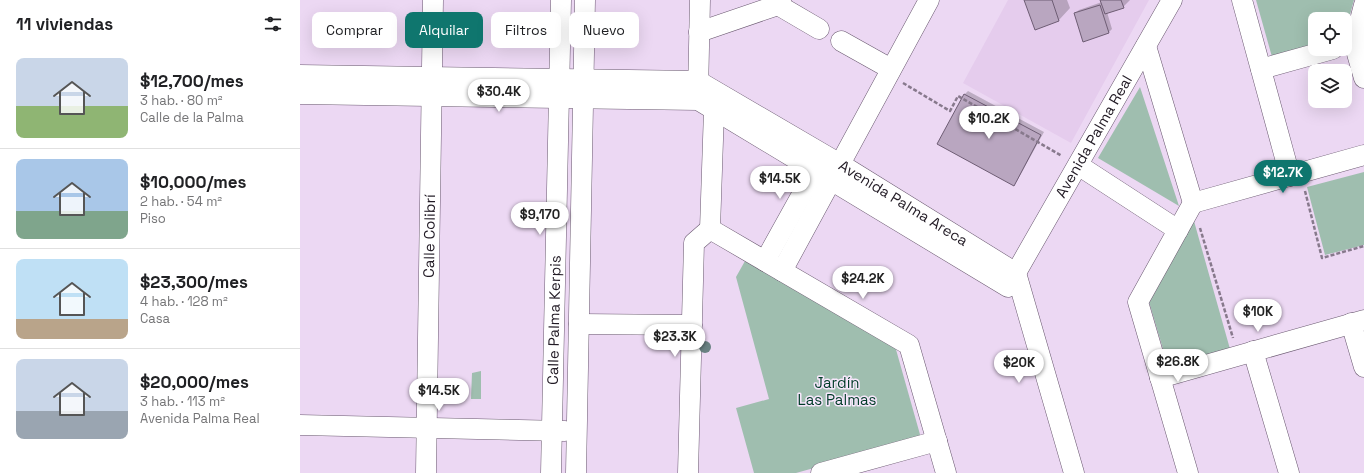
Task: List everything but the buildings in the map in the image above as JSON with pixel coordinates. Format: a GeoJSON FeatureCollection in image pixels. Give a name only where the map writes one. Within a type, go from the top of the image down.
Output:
{"type":"FeatureCollection","features":[{"type":"Feature","properties":{"kind":"street","name":"Calle Colibrí"},"geometry":{"type":"LineString","coordinates":[[426,473],[433,0]]}},
{"type":"Feature","properties":{"kind":"street","name":"Calle Palma Kerpis"},"geometry":{"type":"LineString","coordinates":[[551,473],[561,0]]}},
{"type":"Feature","properties":{"kind":"street","name":"Calle Palma Kerpis"},"geometry":{"type":"LineString","coordinates":[[576,473],[585,0]]}},
{"type":"Feature","properties":{"kind":"street"},"geometry":{"type":"LineString","coordinates":[[700,0],[699,32],[710,229]]}},
{"type":"Feature","properties":{"kind":"street"},"geometry":{"type":"LineString","coordinates":[[765,261],[828,168],[890,72],[929,0]]}},
{"type":"Feature","properties":{"kind":"street","name":"Avenida Palma Real"},"geometry":{"type":"LineString","coordinates":[[1012,280],[1172,0]]}},
{"type":"Feature","properties":{"kind":"street"},"geometry":{"type":"LineString","coordinates":[[1242,0],[1295,174]]}},
{"type":"Feature","properties":{"kind":"street"},"geometry":{"type":"LineString","coordinates":[[699,32],[779,3],[819,29]]}},
{"type":"Feature","properties":{"kind":"street"},"geometry":{"type":"LineString","coordinates":[[1352,36],[1364,5]]}},
{"type":"Feature","properties":{"kind":"street"},"geometry":{"type":"LineString","coordinates":[[841,41],[890,72]]}},
{"type":"Feature","properties":{"kind":"street"},"geometry":{"type":"LineString","coordinates":[[1146,46],[1193,203]]}},
{"type":"Feature","properties":{"kind":"street"},"geometry":{"type":"LineString","coordinates":[[1352,51],[1364,78]]}},
{"type":"Feature","properties":{"kind":"street"},"geometry":{"type":"LineString","coordinates":[[1262,69],[1308,56]]}},
{"type":"Feature","properties":{"kind":"street","name":"Avenida Palma Areca"},"geometry":{"type":"LineString","coordinates":[[300,75],[432,87]]}},
{"type":"Feature","properties":{"kind":"street","name":"Avenida Palma Areca"},"geometry":{"type":"LineString","coordinates":[[300,94],[432,87],[560,88],[703,97],[828,168],[1012,280]]}},
{"type":"Feature","properties":{"kind":"street","name":"Avenida Palma Areca"},"geometry":{"type":"LineString","coordinates":[[703,97],[828,168]]}},
{"type":"Feature","properties":{"kind":"street"},"geometry":{"type":"LineString","coordinates":[[1188,473],[1138,302],[1193,203],[1364,155]]}},
{"type":"Feature","properties":{"kind":"street"},"geometry":{"type":"LineString","coordinates":[[1078,165],[1178,230]]}},
{"type":"Feature","properties":{"kind":"street"},"geometry":{"type":"LineString","coordinates":[[782,271],[828,168]]}},
{"type":"Feature","properties":{"kind":"street"},"geometry":{"type":"LineString","coordinates":[[688,473],[694,243],[710,229]]}},
{"type":"Feature","properties":{"kind":"street"},"geometry":{"type":"LineString","coordinates":[[710,229],[909,345],[946,473]]}},
{"type":"Feature","properties":{"kind":"street"},"geometry":{"type":"LineString","coordinates":[[1012,280],[1060,473]]}},
{"type":"Feature","properties":{"kind":"street"},"geometry":{"type":"LineString","coordinates":[[1012,280],[1074,473]]}},
{"type":"Feature","properties":{"kind":"street"},"geometry":{"type":"LineString","coordinates":[[1160,378],[1358,322],[1364,367]]}},
{"type":"Feature","properties":{"kind":"street"},"geometry":{"type":"LineString","coordinates":[[579,324],[692,325]]}},
{"type":"Feature","properties":{"kind":"street"},"geometry":{"type":"LineString","coordinates":[[1245,354],[1289,473]]}},
{"type":"Feature","properties":{"kind":"street"},"geometry":{"type":"LineString","coordinates":[[300,426],[577,431]]}},
{"type":"Feature","properties":{"kind":"street"},"geometry":{"type":"LineString","coordinates":[[821,473],[937,441]]}},
{"type":"Feature","properties":{"kind":"path"},"geometry":{"type":"LineString","coordinates":[[890,72],[950,111],[958,96],[1078,165]]}},
{"type":"Feature","properties":{"kind":"path"},"geometry":{"type":"LineString","coordinates":[[1295,174],[1322,258],[1364,246]]}},
{"type":"Feature","properties":{"kind":"path"},"geometry":{"type":"LineString","coordinates":[[1193,203],[1245,354]]}},
{"type":"Feature","properties":{"kind":"shaded area"},"geometry":{"type":"Polygon","coordinates":[[[1008,0],[1149,0],[1071,143],[963,83],[1008,0]]]}},
{"type":"Feature","properties":{"kind":"green space"},"geometry":{"type":"Polygon","coordinates":[[[1256,0],[1354,0],[1351,12],[1308,12],[1308,47],[1272,57],[1256,0]]]}},
{"type":"Feature","properties":{"kind":"green space"},"geometry":{"type":"Polygon","coordinates":[[[1140,87],[1179,206],[1098,158],[1140,87]]]}},
{"type":"Feature","properties":{"kind":"green space"},"geometry":{"type":"Polygon","coordinates":[[[1364,172],[1364,245],[1325,255],[1307,187],[1364,172]]]}},
{"type":"Feature","properties":{"kind":"green space"},"geometry":{"type":"Polygon","coordinates":[[[1192,214],[1230,349],[1168,366],[1149,302],[1192,214]]]}},
{"type":"Feature","properties":{"kind":"green space","name":"Jardín Las Palmas"},"geometry":{"type":"Polygon","coordinates":[[[745,261],[895,346],[921,438],[796,473],[754,473],[736,408],[769,399],[736,277],[745,261]]]}},
{"type":"Feature","properties":{"kind":"green space"},"geometry":{"type":"Polygon","coordinates":[[[481,371],[481,399],[471,399],[472,373],[481,371]]]}}]}
